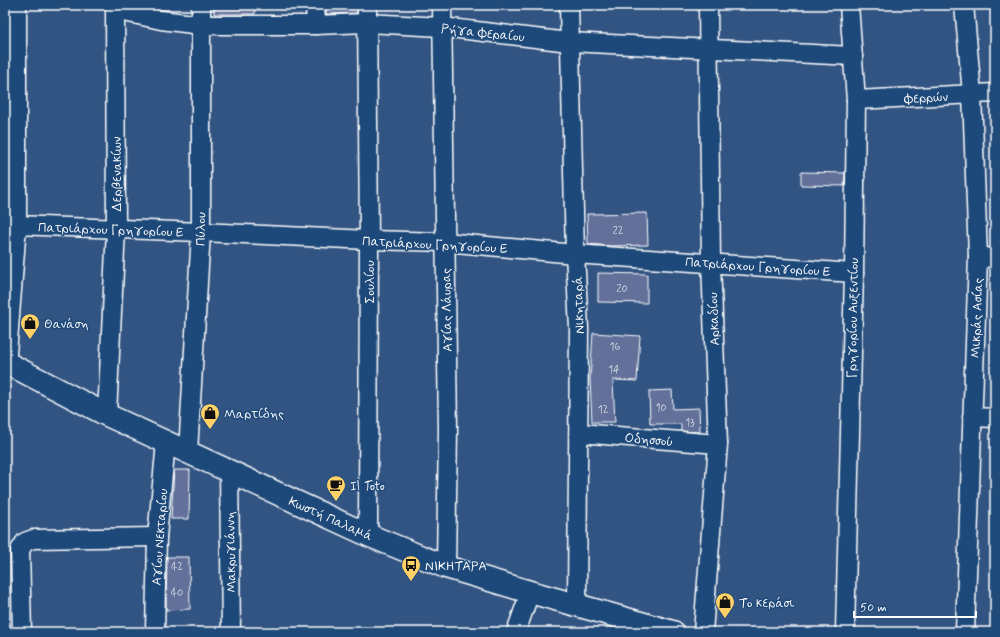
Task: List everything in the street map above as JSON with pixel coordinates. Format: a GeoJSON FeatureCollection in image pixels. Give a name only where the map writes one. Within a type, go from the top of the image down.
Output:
{"type":"FeatureCollection","features":[{"type":"Feature","properties":{"kind":"street"},"geometry":{"type":"LineString","coordinates":[[5,354],[15,225],[15,5]]}},
{"type":"Feature","properties":{"kind":"street","name":"Πύλου"},"geometry":{"type":"LineString","coordinates":[[188,452],[201,232],[201,5]]}},
{"type":"Feature","properties":{"kind":"street"},"geometry":{"type":"LineString","coordinates":[[315,5],[316,25]]}},
{"type":"Feature","properties":{"kind":"street","name":"Σουλίου"},"geometry":{"type":"LineString","coordinates":[[367,5],[369,240],[368,535]]}},
{"type":"Feature","properties":{"kind":"street","name":"Αγίας Λάυρας"},"geometry":{"type":"LineString","coordinates":[[442,5],[448,428],[446,566]]}},
{"type":"Feature","properties":{"kind":"street","name":"Νικηταρά"},"geometry":{"type":"LineString","coordinates":[[569,5],[575,254],[579,328],[577,605]]}},
{"type":"Feature","properties":{"kind":"street","name":"Αρκαδίου"},"geometry":{"type":"LineString","coordinates":[[702,632],[718,444],[711,263],[708,5]]}},
{"type":"Feature","properties":{"kind":"street","name":"Γρηγορίου Αυξεντίου"},"geometry":{"type":"LineString","coordinates":[[845,632],[854,273],[856,100],[850,5]]}},
{"type":"Feature","properties":{"kind":"street","name":"Μικράς Ασίας"},"geometry":{"type":"LineString","coordinates":[[964,5],[986,257],[972,417],[965,632]]}},
{"type":"Feature","properties":{"kind":"street","name":"Ρήγα Φεραίου"},"geometry":{"type":"LineString","coordinates":[[115,8],[161,20],[201,25],[316,25],[367,23],[442,27],[569,42],[853,56]]}},
{"type":"Feature","properties":{"kind":"street","name":"Δερβενακίων"},"geometry":{"type":"LineString","coordinates":[[107,414],[116,229],[115,8]]}},
{"type":"Feature","properties":{"kind":"street","name":"Φερρών"},"geometry":{"type":"LineString","coordinates":[[856,100],[995,93]]}},
{"type":"Feature","properties":{"kind":"street","name":"Πατριάρχου Γρηγορίου Ε"},"geometry":{"type":"LineString","coordinates":[[15,225],[445,242],[575,254],[854,273]]}},
{"type":"Feature","properties":{"kind":"street","name":"Κωστή Παλαμά"},"geometry":{"type":"LineString","coordinates":[[5,362],[107,414],[368,535],[446,566],[530,592],[673,632]]}},
{"type":"Feature","properties":{"kind":"street"},"geometry":{"type":"LineString","coordinates":[[972,417],[995,418]]}},
{"type":"Feature","properties":{"kind":"street","name":"Οδησσού"},"geometry":{"type":"LineString","coordinates":[[579,433],[718,444]]}},
{"type":"Feature","properties":{"kind":"street","name":"Αγίου Νεκταρίου"},"geometry":{"type":"LineString","coordinates":[[155,632],[157,537],[166,442]]}},
{"type":"Feature","properties":{"kind":"street","name":"Μακρυγιάννη"},"geometry":{"type":"LineString","coordinates":[[230,472],[231,632]]}},
{"type":"Feature","properties":{"kind":"street"},"geometry":{"type":"LineString","coordinates":[[22,632],[20,550],[25,542],[33,540],[157,537]]}},
{"type":"Feature","properties":{"kind":"street"},"geometry":{"type":"LineString","coordinates":[[516,632],[530,592]]}},
{"type":"Feature","properties":{"kind":"building"},"geometry":{"type":"Polygon","coordinates":[[[214,5],[255,5],[255,14],[214,14],[214,5]]]}},
{"type":"Feature","properties":{"kind":"building"},"geometry":{"type":"Polygon","coordinates":[[[326,5],[357,5],[357,13],[326,14],[326,5]]]}},
{"type":"Feature","properties":{"kind":"building"},"geometry":{"type":"Polygon","coordinates":[[[801,172],[845,173],[844,186],[801,185],[801,172]]]}},
{"type":"Feature","properties":{"kind":"building"},"geometry":{"type":"Polygon","coordinates":[[[647,213],[648,245],[611,246],[588,244],[587,214],[647,213]]]}},
{"type":"Feature","properties":{"kind":"building"},"geometry":{"type":"Polygon","coordinates":[[[598,273],[647,274],[647,303],[598,302],[598,273]]]}},
{"type":"Feature","properties":{"kind":"building"},"geometry":{"type":"Polygon","coordinates":[[[593,333],[640,336],[637,381],[613,380],[615,422],[592,422],[590,379],[593,333]]]}},
{"type":"Feature","properties":{"kind":"building"},"geometry":{"type":"Polygon","coordinates":[[[672,390],[673,409],[699,408],[700,432],[681,431],[681,424],[650,424],[649,391],[672,390]]]}},
{"type":"Feature","properties":{"kind":"building"},"geometry":{"type":"Polygon","coordinates":[[[174,470],[190,470],[189,519],[171,519],[174,470]]]}},
{"type":"Feature","properties":{"kind":"building"},"geometry":{"type":"Polygon","coordinates":[[[167,557],[189,557],[190,609],[166,610],[167,557]]]}},
{"type":"Feature","properties":{"kind":"place","name":"Θανάση"},"geometry":{"type":"Point","coordinates":[30,340]}},
{"type":"Feature","properties":{"kind":"place","name":"Μαρτίδης"},"geometry":{"type":"Point","coordinates":[210,430]}},
{"type":"Feature","properties":{"kind":"place","name":"Il Toto"},"geometry":{"type":"Point","coordinates":[336,502]}},
{"type":"Feature","properties":{"kind":"place","name":"ΝΙΚΗΤΑΡΑ"},"geometry":{"type":"Point","coordinates":[411,582]}},
{"type":"Feature","properties":{"kind":"place","name":"Το κεράσι"},"geometry":{"type":"Point","coordinates":[725,619]}}]}
